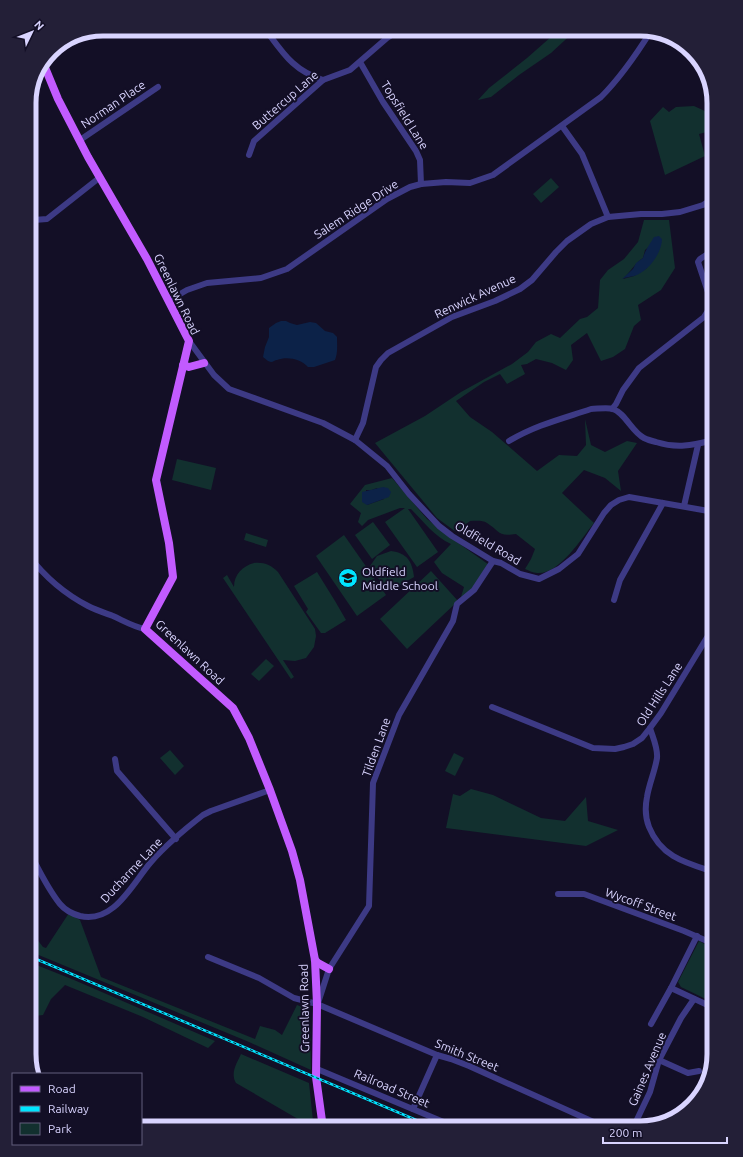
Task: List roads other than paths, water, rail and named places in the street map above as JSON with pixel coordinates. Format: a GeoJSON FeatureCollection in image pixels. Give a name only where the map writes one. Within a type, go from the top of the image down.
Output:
{"type":"FeatureCollection","features":[{"type":"Feature","properties":{"kind":"main road","name":"Greenlawn Road"},"geometry":{"type":"LineString","coordinates":[[46,69],[58,99],[100,178],[147,259],[189,341],[166,431],[156,480],[169,543],[173,577],[145,629],[233,708],[249,738],[270,790],[292,852],[300,880],[315,960],[317,1004],[316,1077],[322,1121]]}},
{"type":"Feature","properties":{"kind":"main road"},"geometry":{"type":"LineString","coordinates":[[184,365],[189,367],[204,363]]}},
{"type":"Feature","properties":{"kind":"main road"},"geometry":{"type":"LineString","coordinates":[[315,960],[329,969]]}},
{"type":"Feature","properties":{"kind":"street"},"geometry":{"type":"LineString","coordinates":[[270,36],[292,63],[309,75],[323,80]]}},
{"type":"Feature","properties":{"kind":"street","name":"Buttercup Lane"},"geometry":{"type":"LineString","coordinates":[[249,155],[254,141],[323,80],[350,70],[390,36]]}},
{"type":"Feature","properties":{"kind":"street","name":"Salem Ridge Drive"},"geometry":{"type":"LineString","coordinates":[[168,301],[187,290],[207,283],[261,278],[286,269],[387,199],[410,187],[421,184],[446,182],[470,183],[493,175],[601,97],[625,71],[647,36]]}},
{"type":"Feature","properties":{"kind":"street","name":"Topsfield Lane"},"geometry":{"type":"LineString","coordinates":[[360,62],[383,102],[416,151],[420,160],[421,184]]}},
{"type":"Feature","properties":{"kind":"street","name":"Norman Place"},"geometry":{"type":"LineString","coordinates":[[80,140],[158,87]]}},
{"type":"Feature","properties":{"kind":"street"},"geometry":{"type":"LineString","coordinates":[[562,126],[582,154],[608,217]]}},
{"type":"Feature","properties":{"kind":"street"},"geometry":{"type":"LineString","coordinates":[[36,220],[47,219],[100,178]]}},
{"type":"Feature","properties":{"kind":"street","name":"Renwick Avenue"},"geometry":{"type":"LineString","coordinates":[[355,440],[363,423],[376,367],[388,353],[452,317],[495,301],[520,289],[532,280],[567,240],[591,224],[608,217],[680,212],[707,202]]}},
{"type":"Feature","properties":{"kind":"street"},"geometry":{"type":"LineString","coordinates":[[707,254],[700,258],[698,262],[707,289]]}},
{"type":"Feature","properties":{"kind":"street"},"geometry":{"type":"LineString","coordinates":[[612,408],[639,368],[704,317],[707,312]]}},
{"type":"Feature","properties":{"kind":"street","name":"Oldfield Road"},"geometry":{"type":"LineString","coordinates":[[189,341],[204,363],[229,389],[323,423],[355,440],[387,466],[408,494],[439,526],[452,536],[493,561],[501,563],[520,574],[539,579],[559,569],[578,554],[604,513],[611,505],[619,500],[629,497],[707,511]]}},
{"type":"Feature","properties":{"kind":"street"},"geometry":{"type":"LineString","coordinates":[[509,442],[527,431],[591,409],[612,408],[645,439],[674,446],[698,445],[707,442]]}},
{"type":"Feature","properties":{"kind":"street"},"geometry":{"type":"LineString","coordinates":[[684,506],[698,445]]}},
{"type":"Feature","properties":{"kind":"street"},"geometry":{"type":"LineString","coordinates":[[614,600],[620,580],[663,503]]}},
{"type":"Feature","properties":{"kind":"street","name":"Tilden Lane"},"geometry":{"type":"LineString","coordinates":[[317,1004],[329,969],[369,906],[373,783],[399,715],[453,621],[457,604],[474,590],[493,561]]}},
{"type":"Feature","properties":{"kind":"street"},"geometry":{"type":"LineString","coordinates":[[36,565],[50,580],[89,607],[133,626],[145,629]]}},
{"type":"Feature","properties":{"kind":"street","name":"Old Hills Lane"},"geometry":{"type":"LineString","coordinates":[[492,707],[593,748],[615,749],[624,747],[633,744],[642,738],[650,728],[707,640]]}},
{"type":"Feature","properties":{"kind":"street"},"geometry":{"type":"LineString","coordinates":[[650,728],[657,757],[648,788],[645,806],[651,831],[661,848],[680,861],[707,870]]}},
{"type":"Feature","properties":{"kind":"street"},"geometry":{"type":"LineString","coordinates":[[115,759],[117,772],[176,839]]}},
{"type":"Feature","properties":{"kind":"street","name":"Ducharme Lane"},"geometry":{"type":"LineString","coordinates":[[36,862],[60,904],[68,911],[78,916],[89,918],[100,916],[114,909],[151,862],[196,821],[207,813],[270,790]]}},
{"type":"Feature","properties":{"kind":"street","name":"Wycoff Street"},"geometry":{"type":"LineString","coordinates":[[558,894],[584,894],[707,941]]}},
{"type":"Feature","properties":{"kind":"street"},"geometry":{"type":"LineString","coordinates":[[651,1024],[697,936]]}},
{"type":"Feature","properties":{"kind":"street","name":"Smith Street"},"geometry":{"type":"LineString","coordinates":[[208,957],[259,978],[294,998],[317,1004],[436,1055],[469,1066],[591,1121]]}},
{"type":"Feature","properties":{"kind":"street"},"geometry":{"type":"LineString","coordinates":[[671,988],[707,1005]]}},
{"type":"Feature","properties":{"kind":"street","name":"Gaines Avenue"},"geometry":{"type":"LineString","coordinates":[[636,1121],[650,1092],[659,1060],[681,1018],[694,999]]}},
{"type":"Feature","properties":{"kind":"street"},"geometry":{"type":"LineString","coordinates":[[413,1109],[436,1055]]}},
{"type":"Feature","properties":{"kind":"street"},"geometry":{"type":"LineString","coordinates":[[659,1060],[688,1073],[699,1071]]}},
{"type":"Feature","properties":{"kind":"street","name":"Railroad Street"},"geometry":{"type":"LineString","coordinates":[[317,1069],[441,1121]]}},
{"type":"Feature","properties":{"kind":"water"},"geometry":{"type":"Polygon","coordinates":[[[659,236],[662,239],[660,250],[649,266],[639,274],[622,279],[633,269],[636,263],[643,258],[654,237],[659,236]]]}},
{"type":"Feature","properties":{"kind":"water"},"geometry":{"type":"Polygon","coordinates":[[[281,321],[286,321],[297,325],[310,322],[316,323],[325,331],[333,333],[337,337],[337,352],[335,360],[314,367],[308,367],[298,360],[289,358],[272,362],[268,361],[263,357],[269,337],[269,328],[281,321]]]}},
{"type":"Feature","properties":{"kind":"water"},"geometry":{"type":"Polygon","coordinates":[[[383,487],[388,488],[391,492],[389,497],[367,505],[362,502],[362,492],[383,487]]]}},
{"type":"Feature","properties":{"kind":"railway"},"geometry":{"type":"LineString","coordinates":[[36,959],[418,1121]]}},
{"type":"Feature","properties":{"kind":"place","name":"Oldfield Middle School"},"geometry":{"type":"Point","coordinates":[348,578]}}]}
